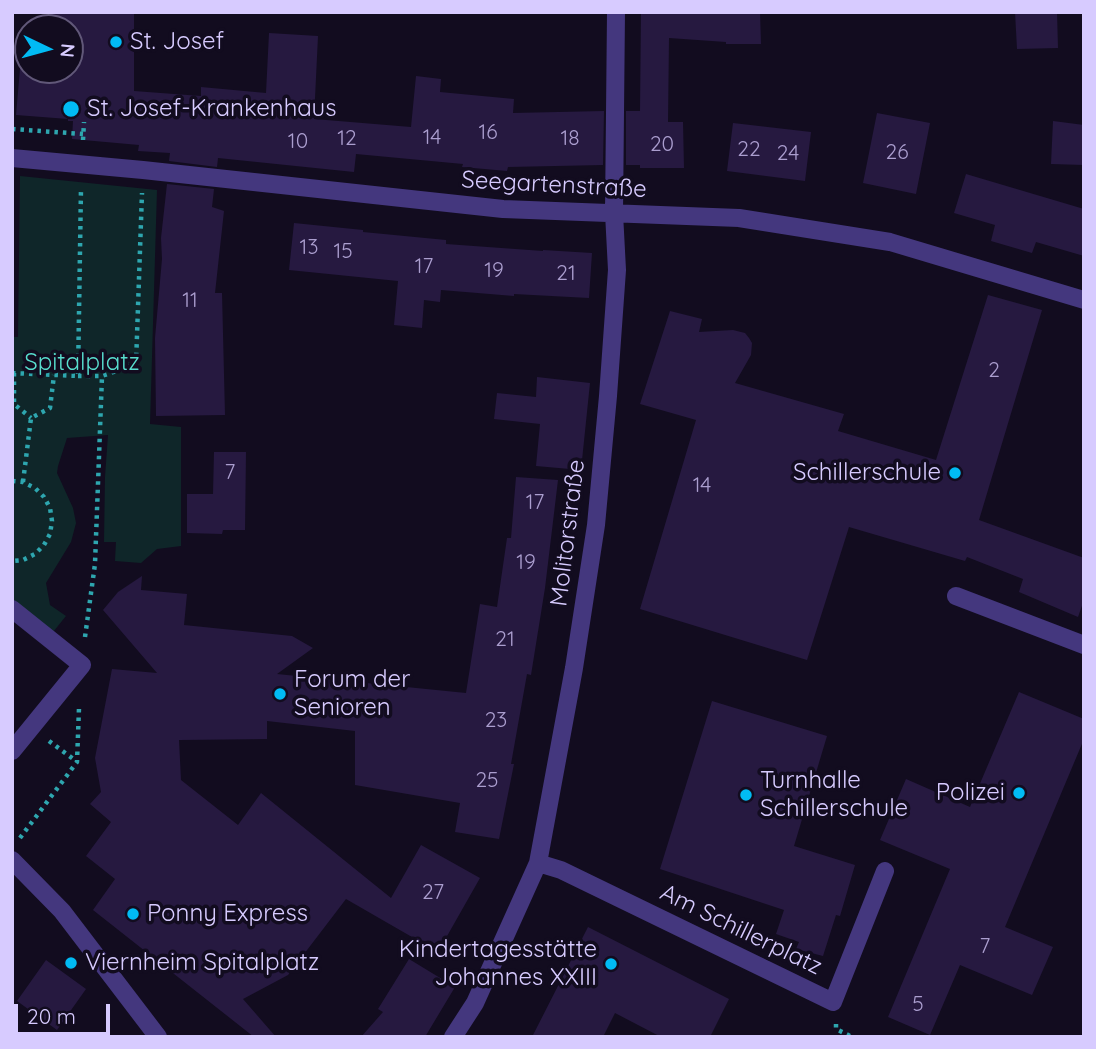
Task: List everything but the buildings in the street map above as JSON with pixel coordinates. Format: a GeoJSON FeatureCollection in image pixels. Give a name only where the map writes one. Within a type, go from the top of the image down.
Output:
{"type":"FeatureCollection","features":[{"type":"Feature","properties":{"kind":"street","name":"Molitorstraße"},"geometry":{"type":"LineString","coordinates":[[453,1037],[475,1003],[538,863],[596,525],[617,270],[614,213],[616,12]]}},
{"type":"Feature","properties":{"kind":"street","name":"Seegartenstraße"},"geometry":{"type":"LineString","coordinates":[[12,158],[503,209],[739,218],[890,242],[1084,300]]}},
{"type":"Feature","properties":{"kind":"street"},"geometry":{"type":"LineString","coordinates":[[956,596],[1084,645]]}},
{"type":"Feature","properties":{"kind":"street"},"geometry":{"type":"LineString","coordinates":[[12,609],[82,665],[12,751]]}},
{"type":"Feature","properties":{"kind":"street"},"geometry":{"type":"LineString","coordinates":[[12,860],[62,911],[159,1037]]}},
{"type":"Feature","properties":{"kind":"street","name":"Am Schillerplatz"},"geometry":{"type":"LineString","coordinates":[[538,863],[561,870],[833,1002],[885,871]]}},
{"type":"Feature","properties":{"kind":"path"},"geometry":{"type":"LineString","coordinates":[[12,129],[83,134],[84,122]]}},
{"type":"Feature","properties":{"kind":"path"},"geometry":{"type":"LineString","coordinates":[[78,376],[81,165]]}},
{"type":"Feature","properties":{"kind":"path"},"geometry":{"type":"LineString","coordinates":[[32,418],[14,404],[13,373],[102,376],[136,364],[143,170]]}},
{"type":"Feature","properties":{"kind":"path"},"geometry":{"type":"LineString","coordinates":[[32,418],[50,408],[54,376]]}},
{"type":"Feature","properties":{"kind":"path"},"geometry":{"type":"LineString","coordinates":[[82,665],[95,564],[102,376]]}},
{"type":"Feature","properties":{"kind":"path"},"geometry":{"type":"LineString","coordinates":[[23,482],[32,418]]}},
{"type":"Feature","properties":{"kind":"path"},"geometry":{"type":"LineString","coordinates":[[12,481],[23,482],[35,488],[50,508],[52,521],[50,534],[44,545],[35,554],[23,560],[12,561]]}},
{"type":"Feature","properties":{"kind":"path"},"geometry":{"type":"LineString","coordinates":[[12,848],[76,762],[79,706]]}},
{"type":"Feature","properties":{"kind":"path"},"geometry":{"type":"LineString","coordinates":[[31,727],[76,762]]}},
{"type":"Feature","properties":{"kind":"green space","name":"Spitalplatz"},"geometry":{"type":"Polygon","coordinates":[[[20,176],[157,190],[150,424],[181,427],[181,546],[157,549],[141,563],[115,561],[116,542],[104,542],[108,435],[67,438],[57,473],[73,508],[76,523],[71,542],[46,583],[50,605],[66,616],[49,637],[12,602],[12,337],[18,337],[20,176]]]}},
{"type":"Feature","properties":{"kind":"place","name":"St. Josef"},"geometry":{"type":"Point","coordinates":[116,42]}},
{"type":"Feature","properties":{"kind":"place","name":"St. Josef-Krankenhaus"},"geometry":{"type":"Point","coordinates":[71,109]}},
{"type":"Feature","properties":{"kind":"place","name":"Schillerschule"},"geometry":{"type":"Point","coordinates":[955,473]}},
{"type":"Feature","properties":{"kind":"place","name":"Forum der Senioren"},"geometry":{"type":"Point","coordinates":[280,694]}},
{"type":"Feature","properties":{"kind":"place","name":"Polizei"},"geometry":{"type":"Point","coordinates":[1019,793]}},
{"type":"Feature","properties":{"kind":"place","name":"Turnhalle Schillerschule"},"geometry":{"type":"Point","coordinates":[746,795]}},
{"type":"Feature","properties":{"kind":"place","name":"Ponny Express"},"geometry":{"type":"Point","coordinates":[133,914]}},
{"type":"Feature","properties":{"kind":"place","name":"Viernheim Spitalplatz"},"geometry":{"type":"Point","coordinates":[71,963]}},
{"type":"Feature","properties":{"kind":"place","name":"Kindertagesstätte Johannes XXIII"},"geometry":{"type":"Point","coordinates":[611,964]}}]}
